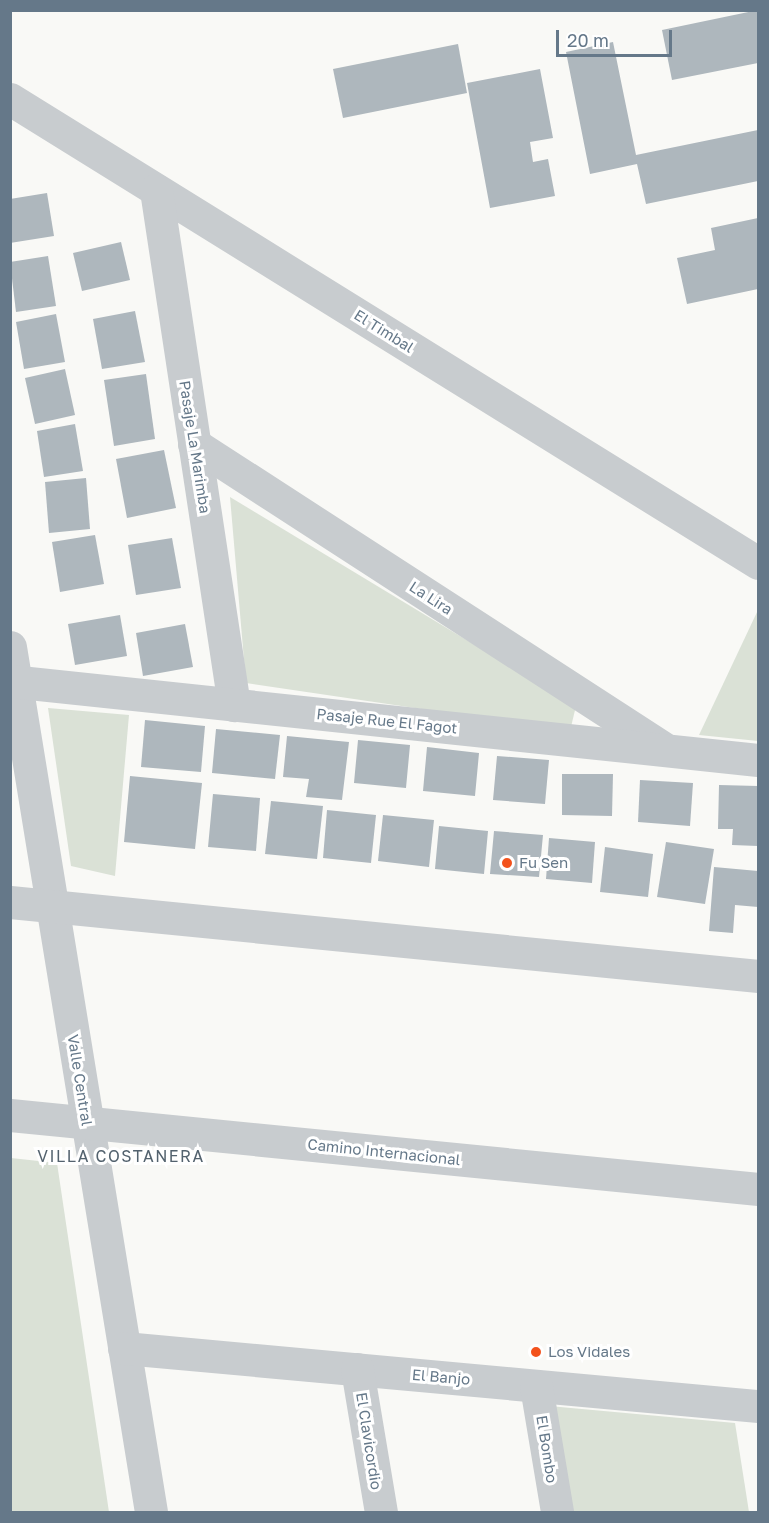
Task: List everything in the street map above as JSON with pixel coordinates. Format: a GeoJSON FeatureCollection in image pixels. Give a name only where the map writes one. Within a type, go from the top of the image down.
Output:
{"type":"FeatureCollection","features":[{"type":"Feature","properties":{"kind":"street","name":"El Timbal"},"geometry":{"type":"LineString","coordinates":[[10,99],[759,563]]}},
{"type":"Feature","properties":{"kind":"street"},"geometry":{"type":"LineString","coordinates":[[10,120],[27,119],[47,122]]}},
{"type":"Feature","properties":{"kind":"street","name":"Pasaje La Marimba"},"geometry":{"type":"LineString","coordinates":[[156,190],[234,705]]}},
{"type":"Feature","properties":{"kind":"street","name":"La Lira"},"geometry":{"type":"LineString","coordinates":[[194,444],[668,751]]}},
{"type":"Feature","properties":{"kind":"street","name":"Valle Central"},"geometry":{"type":"LineString","coordinates":[[10,647],[13,681],[53,906],[152,1512]]}},
{"type":"Feature","properties":{"kind":"street","name":"Pasaje Rue El Fagot"},"geometry":{"type":"LineString","coordinates":[[13,681],[759,760]]}},
{"type":"Feature","properties":{"kind":"street"},"geometry":{"type":"LineString","coordinates":[[10,902],[759,976]]}},
{"type":"Feature","properties":{"kind":"street","name":"Camino Internacional"},"geometry":{"type":"LineString","coordinates":[[10,1115],[759,1189]]}},
{"type":"Feature","properties":{"kind":"street","name":"El Banjo"},"geometry":{"type":"LineString","coordinates":[[124,1348],[759,1406]]}},
{"type":"Feature","properties":{"kind":"street","name":"El Clavicordio"},"geometry":{"type":"LineString","coordinates":[[357,1369],[381,1512]]}},
{"type":"Feature","properties":{"kind":"street","name":"El Bombo"},"geometry":{"type":"LineString","coordinates":[[536,1386],[557,1512]]}},
{"type":"Feature","properties":{"kind":"shaded area"},"geometry":{"type":"Polygon","coordinates":[[[230,497],[576,706],[570,731],[246,683],[230,497]]]}},
{"type":"Feature","properties":{"kind":"shaded area"},"geometry":{"type":"Polygon","coordinates":[[[758,610],[758,741],[699,735],[758,610]]]}},
{"type":"Feature","properties":{"kind":"shaded area"},"geometry":{"type":"Polygon","coordinates":[[[48,708],[129,715],[115,876],[71,866],[48,708]]]}},
{"type":"Feature","properties":{"kind":"shaded area"},"geometry":{"type":"Polygon","coordinates":[[[11,1158],[57,1163],[109,1512],[11,1512],[11,1158]]]}},
{"type":"Feature","properties":{"kind":"shaded area"},"geometry":{"type":"Polygon","coordinates":[[[549,1406],[735,1423],[749,1512],[565,1512],[549,1406]]]}},
{"type":"Feature","properties":{"kind":"building"},"geometry":{"type":"Polygon","coordinates":[[[758,10],[758,63],[672,80],[662,30],[758,10]]]}},
{"type":"Feature","properties":{"kind":"building"},"geometry":{"type":"Polygon","coordinates":[[[613,42],[636,155],[758,130],[758,181],[646,204],[637,164],[590,174],[566,52],[613,42]]]}},
{"type":"Feature","properties":{"kind":"building"},"geometry":{"type":"Polygon","coordinates":[[[458,44],[467,93],[343,118],[333,69],[458,44]]]}},
{"type":"Feature","properties":{"kind":"building"},"geometry":{"type":"Polygon","coordinates":[[[540,69],[553,138],[530,142],[533,162],[548,159],[555,196],[490,208],[467,83],[540,69]]]}},
{"type":"Feature","properties":{"kind":"building"},"geometry":{"type":"Polygon","coordinates":[[[47,193],[54,236],[10,243],[10,199],[47,193]]]}},
{"type":"Feature","properties":{"kind":"building"},"geometry":{"type":"Polygon","coordinates":[[[758,218],[758,289],[687,304],[677,258],[715,250],[711,228],[758,218]]]}},
{"type":"Feature","properties":{"kind":"building"},"geometry":{"type":"Polygon","coordinates":[[[121,242],[130,280],[82,291],[73,253],[121,242]]]}},
{"type":"Feature","properties":{"kind":"building"},"geometry":{"type":"Polygon","coordinates":[[[48,256],[56,306],[16,312],[10,262],[48,256]]]}},
{"type":"Feature","properties":{"kind":"building"},"geometry":{"type":"Polygon","coordinates":[[[135,311],[145,362],[102,369],[93,319],[135,311]]]}},
{"type":"Feature","properties":{"kind":"building"},"geometry":{"type":"Polygon","coordinates":[[[56,314],[65,362],[24,369],[16,322],[56,314]]]}},
{"type":"Feature","properties":{"kind":"building"},"geometry":{"type":"Polygon","coordinates":[[[65,369],[75,415],[35,424],[25,378],[65,369]]]}},
{"type":"Feature","properties":{"kind":"building"},"geometry":{"type":"Polygon","coordinates":[[[146,374],[155,439],[114,446],[104,380],[146,374]]]}},
{"type":"Feature","properties":{"kind":"building"},"geometry":{"type":"Polygon","coordinates":[[[75,424],[83,471],[44,477],[37,431],[75,424]]]}},
{"type":"Feature","properties":{"kind":"building"},"geometry":{"type":"Polygon","coordinates":[[[164,450],[176,508],[127,518],[116,459],[164,450]]]}},
{"type":"Feature","properties":{"kind":"building"},"geometry":{"type":"Polygon","coordinates":[[[86,478],[90,529],[49,533],[45,482],[86,478]]]}},
{"type":"Feature","properties":{"kind":"building"},"geometry":{"type":"Polygon","coordinates":[[[95,535],[104,584],[60,592],[52,542],[95,535]]]}},
{"type":"Feature","properties":{"kind":"building"},"geometry":{"type":"Polygon","coordinates":[[[172,538],[181,588],[136,595],[128,545],[172,538]]]}},
{"type":"Feature","properties":{"kind":"building"},"geometry":{"type":"Polygon","coordinates":[[[120,615],[127,656],[75,665],[68,624],[120,615]]]}},
{"type":"Feature","properties":{"kind":"building"},"geometry":{"type":"Polygon","coordinates":[[[185,624],[193,667],[143,676],[136,633],[185,624]]]}},
{"type":"Feature","properties":{"kind":"building"},"geometry":{"type":"Polygon","coordinates":[[[145,720],[205,726],[201,772],[141,767],[145,720]]]}},
{"type":"Feature","properties":{"kind":"building"},"geometry":{"type":"Polygon","coordinates":[[[216,729],[280,735],[275,779],[212,773],[216,729]]]}},
{"type":"Feature","properties":{"kind":"building"},"geometry":{"type":"Polygon","coordinates":[[[287,736],[349,742],[342,800],[306,797],[309,779],[283,777],[287,736]]]}},
{"type":"Feature","properties":{"kind":"building"},"geometry":{"type":"Polygon","coordinates":[[[358,740],[410,745],[406,788],[354,783],[358,740]]]}},
{"type":"Feature","properties":{"kind":"building"},"geometry":{"type":"Polygon","coordinates":[[[427,747],[479,753],[475,796],[423,791],[427,747]]]}},
{"type":"Feature","properties":{"kind":"building"},"geometry":{"type":"Polygon","coordinates":[[[497,756],[549,760],[545,804],[493,800],[497,756]]]}},
{"type":"Feature","properties":{"kind":"building"},"geometry":{"type":"Polygon","coordinates":[[[562,774],[613,774],[612,816],[562,815],[562,774]]]}},
{"type":"Feature","properties":{"kind":"building"},"geometry":{"type":"Polygon","coordinates":[[[130,776],[202,783],[195,849],[124,842],[130,776]]]}},
{"type":"Feature","properties":{"kind":"building"},"geometry":{"type":"Polygon","coordinates":[[[640,780],[693,783],[690,826],[638,822],[640,780]]]}},
{"type":"Feature","properties":{"kind":"building"},"geometry":{"type":"Polygon","coordinates":[[[719,785],[758,786],[758,846],[732,845],[733,829],[718,829],[719,785]]]}},
{"type":"Feature","properties":{"kind":"building"},"geometry":{"type":"Polygon","coordinates":[[[213,794],[260,798],[256,851],[208,847],[213,794]]]}},
{"type":"Feature","properties":{"kind":"building"},"geometry":{"type":"Polygon","coordinates":[[[271,801],[323,806],[317,859],[265,854],[271,801]]]}},
{"type":"Feature","properties":{"kind":"building"},"geometry":{"type":"Polygon","coordinates":[[[327,810],[376,815],[371,863],[323,858],[327,810]]]}},
{"type":"Feature","properties":{"kind":"building"},"geometry":{"type":"Polygon","coordinates":[[[383,815],[434,820],[429,867],[378,861],[383,815]]]}},
{"type":"Feature","properties":{"kind":"building"},"geometry":{"type":"Polygon","coordinates":[[[439,826],[488,831],[484,874],[435,869],[439,826]]]}},
{"type":"Feature","properties":{"kind":"building"},"geometry":{"type":"Polygon","coordinates":[[[494,831],[543,835],[539,877],[490,874],[494,831]]]}},
{"type":"Feature","properties":{"kind":"building"},"geometry":{"type":"Polygon","coordinates":[[[549,838],[595,842],[592,883],[546,879],[549,838]]]}},
{"type":"Feature","properties":{"kind":"building"},"geometry":{"type":"Polygon","coordinates":[[[666,842],[714,849],[705,904],[657,897],[666,842]]]}},
{"type":"Feature","properties":{"kind":"building"},"geometry":{"type":"Polygon","coordinates":[[[605,847],[653,854],[648,897],[600,892],[605,847]]]}},
{"type":"Feature","properties":{"kind":"building"},"geometry":{"type":"Polygon","coordinates":[[[714,867],[758,871],[758,907],[735,905],[733,933],[709,931],[714,867]]]}},
{"type":"Feature","properties":{"kind":"place","name":"Fu Sen"},"geometry":{"type":"Point","coordinates":[507,863]}},
{"type":"Feature","properties":{"kind":"place","name":"Los Vidales"},"geometry":{"type":"Point","coordinates":[536,1352]}},
{"type":"Feature","properties":{"kind":"district","name":"VILLA COSTANERA"},"geometry":{"type":"Point","coordinates":[121,1156]}}]}
